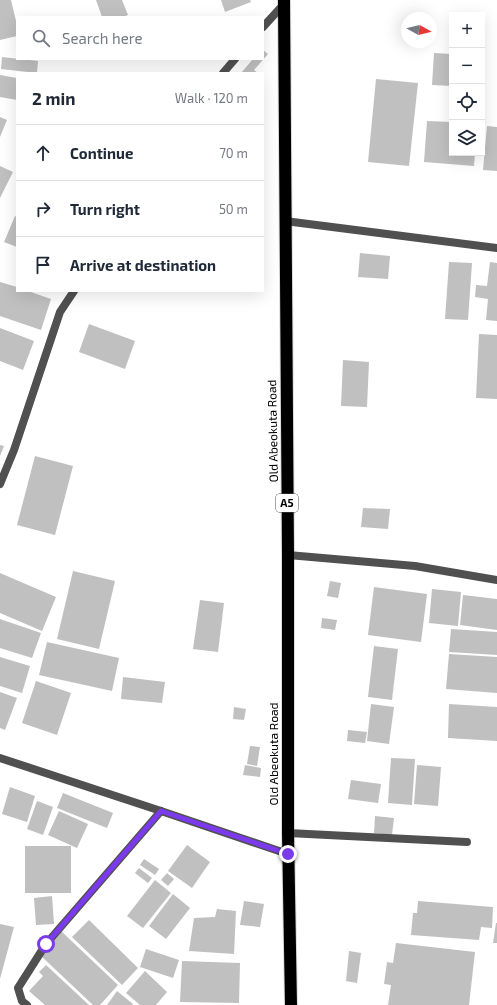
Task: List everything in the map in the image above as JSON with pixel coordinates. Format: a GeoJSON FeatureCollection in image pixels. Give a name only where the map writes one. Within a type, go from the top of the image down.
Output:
{"type":"FeatureCollection","features":[{"type":"Feature","properties":{"kind":"highway","name":"Old Abeokuta Road"},"geometry":{"type":"LineString","coordinates":[[284,2],[288,555],[288,854],[291,1005]]}},
{"type":"Feature","properties":{"kind":"street"},"geometry":{"type":"LineString","coordinates":[[264,26],[284,2]]}},
{"type":"Feature","properties":{"kind":"street"},"geometry":{"type":"LineString","coordinates":[[224,72],[234,60]]}},
{"type":"Feature","properties":{"kind":"street"},"geometry":{"type":"LineString","coordinates":[[285,221],[497,248]]}},
{"type":"Feature","properties":{"kind":"street"},"geometry":{"type":"LineString","coordinates":[[0,484],[14,450],[60,312],[73,292]]}},
{"type":"Feature","properties":{"kind":"street"},"geometry":{"type":"LineString","coordinates":[[288,555],[415,566],[497,580]]}},
{"type":"Feature","properties":{"kind":"street"},"geometry":{"type":"LineString","coordinates":[[0,758],[288,854]]}},
{"type":"Feature","properties":{"kind":"street"},"geometry":{"type":"LineString","coordinates":[[27,1005],[22,1001],[18,988],[46,944],[161,811]]}},
{"type":"Feature","properties":{"kind":"street"},"geometry":{"type":"LineString","coordinates":[[288,833],[467,842]]}},
{"type":"Feature","properties":{"kind":"building"},"geometry":{"type":"Polygon","coordinates":[[[0,0],[11,0],[16,21],[16,36],[0,40],[0,0]]]}},
{"type":"Feature","properties":{"kind":"building"},"geometry":{"type":"Polygon","coordinates":[[[96,0],[122,0],[128,15],[126,16],[102,16],[96,0]]]}},
{"type":"Feature","properties":{"kind":"building"},"geometry":{"type":"Polygon","coordinates":[[[221,0],[250,0],[251,2],[225,12],[221,0]]]}},
{"type":"Feature","properties":{"kind":"building"},"geometry":{"type":"Polygon","coordinates":[[[264,51],[268,54],[264,59],[264,51]]]}},
{"type":"Feature","properties":{"kind":"building"},"geometry":{"type":"Polygon","coordinates":[[[434,53],[449,54],[449,86],[432,85],[434,53]]]}},
{"type":"Feature","properties":{"kind":"building"},"geometry":{"type":"Polygon","coordinates":[[[2,57],[16,59],[16,60],[38,61],[37,72],[1,69],[2,57]]]}},
{"type":"Feature","properties":{"kind":"building"},"geometry":{"type":"Polygon","coordinates":[[[252,60],[263,60],[254,70],[257,72],[242,72],[252,60]]]}},
{"type":"Feature","properties":{"kind":"building"},"geometry":{"type":"Polygon","coordinates":[[[0,75],[16,78],[16,100],[0,97],[0,75]]]}},
{"type":"Feature","properties":{"kind":"building"},"geometry":{"type":"Polygon","coordinates":[[[376,79],[418,83],[409,166],[368,162],[376,79]]]}},
{"type":"Feature","properties":{"kind":"building"},"geometry":{"type":"Polygon","coordinates":[[[0,117],[7,120],[0,137],[0,117]]]}},
{"type":"Feature","properties":{"kind":"building"},"geometry":{"type":"Polygon","coordinates":[[[427,121],[449,122],[449,156],[475,156],[474,166],[424,162],[427,121]]]}},
{"type":"Feature","properties":{"kind":"building"},"geometry":{"type":"Polygon","coordinates":[[[487,126],[497,127],[497,171],[483,170],[487,126]]]}},
{"type":"Feature","properties":{"kind":"building"},"geometry":{"type":"Polygon","coordinates":[[[0,166],[13,172],[0,198],[0,166]]]}},
{"type":"Feature","properties":{"kind":"building"},"geometry":{"type":"Polygon","coordinates":[[[15,216],[16,247],[4,242],[15,216]]]}},
{"type":"Feature","properties":{"kind":"building"},"geometry":{"type":"Polygon","coordinates":[[[360,253],[390,256],[388,279],[358,277],[360,253]]]}},
{"type":"Feature","properties":{"kind":"building"},"geometry":{"type":"Polygon","coordinates":[[[449,262],[472,263],[468,320],[445,319],[449,262]]]}},
{"type":"Feature","properties":{"kind":"building"},"geometry":{"type":"Polygon","coordinates":[[[490,262],[497,263],[497,321],[486,320],[488,299],[475,297],[476,285],[487,286],[490,262]]]}},
{"type":"Feature","properties":{"kind":"building"},"geometry":{"type":"Polygon","coordinates":[[[0,282],[16,287],[16,292],[31,292],[51,299],[41,330],[0,316],[0,282]]]}},
{"type":"Feature","properties":{"kind":"building"},"geometry":{"type":"Polygon","coordinates":[[[89,324],[135,341],[125,369],[79,352],[89,324]]]}},
{"type":"Feature","properties":{"kind":"building"},"geometry":{"type":"Polygon","coordinates":[[[0,328],[34,341],[23,370],[0,361],[0,328]]]}},
{"type":"Feature","properties":{"kind":"building"},"geometry":{"type":"Polygon","coordinates":[[[479,334],[497,335],[497,399],[476,398],[479,334]]]}},
{"type":"Feature","properties":{"kind":"building"},"geometry":{"type":"Polygon","coordinates":[[[343,360],[369,362],[367,407],[341,406],[343,360]]]}},
{"type":"Feature","properties":{"kind":"building"},"geometry":{"type":"Polygon","coordinates":[[[0,445],[4,446],[0,456],[0,445]]]}},
{"type":"Feature","properties":{"kind":"building"},"geometry":{"type":"Polygon","coordinates":[[[35,456],[73,466],[55,535],[17,525],[35,456]]]}},
{"type":"Feature","properties":{"kind":"building"},"geometry":{"type":"Polygon","coordinates":[[[363,508],[390,509],[388,529],[361,527],[363,508]]]}},
{"type":"Feature","properties":{"kind":"building"},"geometry":{"type":"Polygon","coordinates":[[[73,571],[115,581],[99,649],[57,639],[73,571]]]}},
{"type":"Feature","properties":{"kind":"building"},"geometry":{"type":"Polygon","coordinates":[[[0,573],[56,597],[42,631],[0,613],[0,573]]]}},
{"type":"Feature","properties":{"kind":"building"},"geometry":{"type":"Polygon","coordinates":[[[330,581],[341,583],[338,598],[327,596],[330,581]]]}},
{"type":"Feature","properties":{"kind":"building"},"geometry":{"type":"Polygon","coordinates":[[[374,587],[427,594],[421,642],[368,635],[374,587]]]}},
{"type":"Feature","properties":{"kind":"building"},"geometry":{"type":"Polygon","coordinates":[[[432,589],[461,592],[458,626],[429,623],[432,589]]]}},
{"type":"Feature","properties":{"kind":"building"},"geometry":{"type":"Polygon","coordinates":[[[463,595],[497,599],[497,630],[460,625],[463,595]]]}},
{"type":"Feature","properties":{"kind":"building"},"geometry":{"type":"Polygon","coordinates":[[[200,600],[224,603],[218,652],[193,649],[200,600]]]}},
{"type":"Feature","properties":{"kind":"building"},"geometry":{"type":"Polygon","coordinates":[[[322,618],[337,620],[335,630],[321,628],[322,618]]]}},
{"type":"Feature","properties":{"kind":"building"},"geometry":{"type":"Polygon","coordinates":[[[0,619],[41,633],[32,658],[0,648],[0,619]]]}},
{"type":"Feature","properties":{"kind":"building"},"geometry":{"type":"Polygon","coordinates":[[[451,629],[497,632],[497,655],[449,652],[451,629]]]}},
{"type":"Feature","properties":{"kind":"building"},"geometry":{"type":"Polygon","coordinates":[[[47,642],[119,658],[112,691],[39,675],[47,642]]]}},
{"type":"Feature","properties":{"kind":"building"},"geometry":{"type":"Polygon","coordinates":[[[374,646],[398,649],[392,700],[368,697],[374,646]]]}},
{"type":"Feature","properties":{"kind":"building"},"geometry":{"type":"Polygon","coordinates":[[[449,654],[497,657],[497,693],[446,689],[449,654]]]}},
{"type":"Feature","properties":{"kind":"building"},"geometry":{"type":"Polygon","coordinates":[[[0,657],[30,666],[22,693],[0,686],[0,657]]]}},
{"type":"Feature","properties":{"kind":"building"},"geometry":{"type":"Polygon","coordinates":[[[123,677],[165,682],[162,703],[121,699],[123,677]]]}},
{"type":"Feature","properties":{"kind":"building"},"geometry":{"type":"Polygon","coordinates":[[[36,681],[71,693],[57,735],[22,723],[36,681]]]}},
{"type":"Feature","properties":{"kind":"building"},"geometry":{"type":"Polygon","coordinates":[[[0,692],[17,698],[5,730],[0,728],[0,692]]]}},
{"type":"Feature","properties":{"kind":"building"},"geometry":{"type":"Polygon","coordinates":[[[371,704],[394,707],[389,744],[367,741],[371,704]]]}},
{"type":"Feature","properties":{"kind":"building"},"geometry":{"type":"Polygon","coordinates":[[[449,704],[497,707],[497,741],[448,738],[449,704]]]}},
{"type":"Feature","properties":{"kind":"building"},"geometry":{"type":"Polygon","coordinates":[[[234,707],[246,709],[244,720],[233,719],[234,707]]]}},
{"type":"Feature","properties":{"kind":"building"},"geometry":{"type":"Polygon","coordinates":[[[348,730],[367,732],[365,743],[347,741],[348,730]]]}},
{"type":"Feature","properties":{"kind":"building"},"geometry":{"type":"Polygon","coordinates":[[[250,746],[260,747],[257,766],[247,764],[250,746]]]}},
{"type":"Feature","properties":{"kind":"building"},"geometry":{"type":"Polygon","coordinates":[[[391,758],[415,759],[412,805],[388,803],[391,758]]]}},
{"type":"Feature","properties":{"kind":"building"},"geometry":{"type":"Polygon","coordinates":[[[245,765],[261,768],[260,777],[243,775],[245,765]]]}},
{"type":"Feature","properties":{"kind":"building"},"geometry":{"type":"Polygon","coordinates":[[[417,765],[441,767],[438,806],[414,804],[417,765]]]}},
{"type":"Feature","properties":{"kind":"building"},"geometry":{"type":"Polygon","coordinates":[[[351,780],[381,784],[378,803],[348,799],[351,780]]]}},
{"type":"Feature","properties":{"kind":"building"},"geometry":{"type":"Polygon","coordinates":[[[10,787],[35,796],[27,822],[2,814],[10,787]]]}},
{"type":"Feature","properties":{"kind":"building"},"geometry":{"type":"Polygon","coordinates":[[[63,793],[113,813],[107,828],[57,808],[63,793]]]}},
{"type":"Feature","properties":{"kind":"building"},"geometry":{"type":"Polygon","coordinates":[[[37,801],[53,807],[43,835],[27,829],[37,801]]]}},
{"type":"Feature","properties":{"kind":"building"},"geometry":{"type":"Polygon","coordinates":[[[59,811],[88,824],[77,848],[48,835],[59,811]]]}},
{"type":"Feature","properties":{"kind":"building"},"geometry":{"type":"Polygon","coordinates":[[[375,816],[394,818],[392,835],[374,833],[375,816]]]}},
{"type":"Feature","properties":{"kind":"building"},"geometry":{"type":"Polygon","coordinates":[[[187,845],[210,862],[192,888],[168,871],[187,845]]]}},
{"type":"Feature","properties":{"kind":"building"},"geometry":{"type":"Polygon","coordinates":[[[25,846],[71,846],[71,893],[25,893],[25,846]]]}},
{"type":"Feature","properties":{"kind":"building"},"geometry":{"type":"Polygon","coordinates":[[[144,859],[159,869],[155,875],[140,865],[144,859]]]}},
{"type":"Feature","properties":{"kind":"building"},"geometry":{"type":"Polygon","coordinates":[[[139,868],[152,878],[148,883],[135,873],[139,868]]]}},
{"type":"Feature","properties":{"kind":"building"},"geometry":{"type":"Polygon","coordinates":[[[167,873],[174,879],[168,886],[161,880],[167,873]]]}},
{"type":"Feature","properties":{"kind":"building"},"geometry":{"type":"Polygon","coordinates":[[[155,880],[171,893],[143,928],[127,916],[155,880]]]}},
{"type":"Feature","properties":{"kind":"building"},"geometry":{"type":"Polygon","coordinates":[[[173,894],[190,908],[166,939],[149,926],[173,894]]]}},
{"type":"Feature","properties":{"kind":"building"},"geometry":{"type":"Polygon","coordinates":[[[52,896],[54,924],[36,925],[34,898],[52,896]]]}},
{"type":"Feature","properties":{"kind":"building"},"geometry":{"type":"Polygon","coordinates":[[[244,901],[264,904],[260,927],[240,925],[244,901]]]}},
{"type":"Feature","properties":{"kind":"building"},"geometry":{"type":"Polygon","coordinates":[[[418,901],[493,907],[492,928],[481,927],[479,940],[411,935],[413,913],[417,913],[418,901]]]}},
{"type":"Feature","properties":{"kind":"building"},"geometry":{"type":"Polygon","coordinates":[[[217,909],[236,911],[234,954],[189,951],[194,918],[215,917],[217,909]]]}},
{"type":"Feature","properties":{"kind":"building"},"geometry":{"type":"Polygon","coordinates":[[[89,920],[138,968],[122,985],[72,937],[89,920]]]}},
{"type":"Feature","properties":{"kind":"building"},"geometry":{"type":"Polygon","coordinates":[[[496,923],[497,943],[493,943],[496,923]]]}},
{"type":"Feature","properties":{"kind":"building"},"geometry":{"type":"Polygon","coordinates":[[[0,924],[14,927],[0,979],[0,924]]]}},
{"type":"Feature","properties":{"kind":"building"},"geometry":{"type":"Polygon","coordinates":[[[61,931],[118,985],[100,1005],[93,1005],[40,955],[61,931]]]}},
{"type":"Feature","properties":{"kind":"building"},"geometry":{"type":"Polygon","coordinates":[[[396,943],[475,952],[469,1005],[388,1005],[391,985],[384,984],[387,962],[393,963],[396,943]]]}},
{"type":"Feature","properties":{"kind":"building"},"geometry":{"type":"Polygon","coordinates":[[[146,949],[179,960],[173,978],[140,967],[146,949]]]}},
{"type":"Feature","properties":{"kind":"building"},"geometry":{"type":"Polygon","coordinates":[[[349,951],[361,953],[357,983],[346,981],[349,951]]]}},
{"type":"Feature","properties":{"kind":"building"},"geometry":{"type":"Polygon","coordinates":[[[182,961],[240,963],[239,1003],[180,1002],[182,961]]]}},
{"type":"Feature","properties":{"kind":"building"},"geometry":{"type":"Polygon","coordinates":[[[46,965],[89,1005],[45,1005],[29,991],[43,976],[39,972],[46,965]]]}},
{"type":"Feature","properties":{"kind":"building"},"geometry":{"type":"Polygon","coordinates":[[[145,971],[167,992],[156,1005],[140,1005],[126,993],[145,971]]]}},
{"type":"Feature","properties":{"kind":"building"},"geometry":{"type":"Polygon","coordinates":[[[117,991],[133,1004],[107,1005],[117,991]]]}},
{"type":"Feature","properties":{"kind":"route"},"geometry":{"type":"LineString","coordinates":[[46,944],[161,811],[288,854]]}}]}
